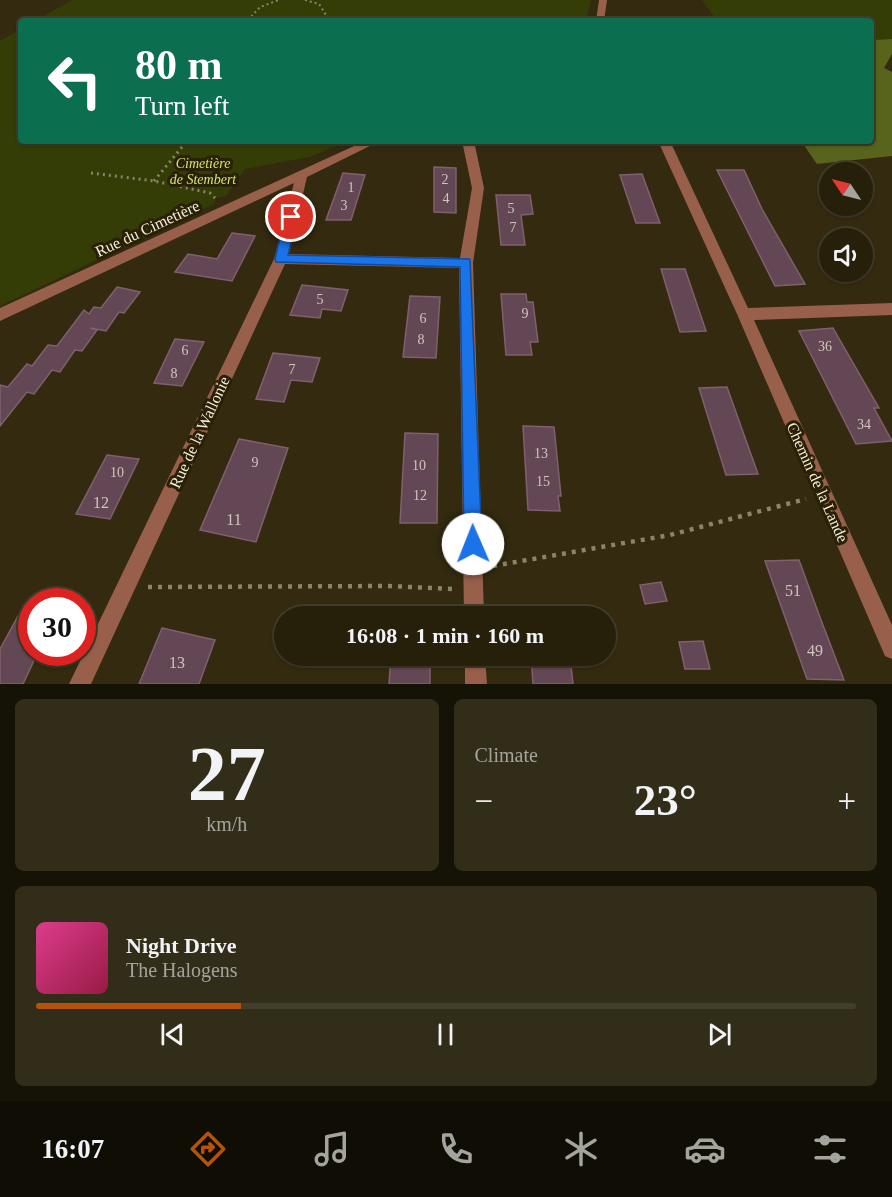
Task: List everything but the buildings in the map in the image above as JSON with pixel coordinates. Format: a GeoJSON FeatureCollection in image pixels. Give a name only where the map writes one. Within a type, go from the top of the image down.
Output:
{"type":"FeatureCollection","features":[{"type":"Feature","properties":{"kind":"street"},"geometry":{"type":"LineString","coordinates":[[600,18],[603,0]]}},
{"type":"Feature","properties":{"kind":"street","name":"Rue du Cimetière"},"geometry":{"type":"LineString","coordinates":[[0,315],[367,144]]}},
{"type":"Feature","properties":{"kind":"street"},"geometry":{"type":"LineString","coordinates":[[469,144],[478,188],[466,262],[474,606]]}},
{"type":"Feature","properties":{"kind":"street","name":"Chemin de la Lande"},"geometry":{"type":"LineString","coordinates":[[665,144],[744,314],[892,649]]}},
{"type":"Feature","properties":{"kind":"street","name":"Rue de la Wallonie"},"geometry":{"type":"LineString","coordinates":[[80,684],[281,259],[302,174]]}},
{"type":"Feature","properties":{"kind":"street"},"geometry":{"type":"LineString","coordinates":[[281,259],[466,262]]}},
{"type":"Feature","properties":{"kind":"street"},"geometry":{"type":"LineString","coordinates":[[744,314],[892,309]]}},
{"type":"Feature","properties":{"kind":"street"},"geometry":{"type":"LineString","coordinates":[[475,666],[476,684]]}},
{"type":"Feature","properties":{"kind":"path"},"geometry":{"type":"LineString","coordinates":[[250,18],[260,7],[279,0]]}},
{"type":"Feature","properties":{"kind":"path"},"geometry":{"type":"LineString","coordinates":[[305,0],[320,4],[326,15],[324,18]]}},
{"type":"Feature","properties":{"kind":"path"},"geometry":{"type":"LineString","coordinates":[[154,181],[185,144]]}},
{"type":"Feature","properties":{"kind":"path"},"geometry":{"type":"LineString","coordinates":[[91,172],[154,181],[210,193],[226,209]]}},
{"type":"Feature","properties":{"kind":"path"},"geometry":{"type":"LineString","coordinates":[[474,567],[509,564],[670,536],[824,494]]}},
{"type":"Feature","properties":{"kind":"path"},"geometry":{"type":"LineString","coordinates":[[126,587],[389,586],[474,589]]}},
{"type":"Feature","properties":{"kind":"green space"},"geometry":{"type":"Polygon","coordinates":[[[72,0],[591,0],[587,18],[40,18],[72,0]]]}},
{"type":"Feature","properties":{"kind":"green space"},"geometry":{"type":"Polygon","coordinates":[[[702,0],[892,0],[892,39],[874,40],[874,18],[715,18],[702,0]]]}},
{"type":"Feature","properties":{"kind":"green space","name":"Cimetière de Stembert"},"geometry":{"type":"Polygon","coordinates":[[[18,31],[18,144],[342,144],[309,157],[245,169],[226,196],[216,198],[214,204],[0,306],[0,41],[18,31]]]}},
{"type":"Feature","properties":{"kind":"green space"},"geometry":{"type":"Polygon","coordinates":[[[892,39],[892,54],[884,68],[892,72],[892,156],[817,164],[803,144],[874,144],[874,40],[892,39]]]}},
{"type":"Feature","properties":{"kind":"route"},"geometry":{"type":"LineString","coordinates":[[291,217],[281,259],[466,262],[473,544]]}}]}
